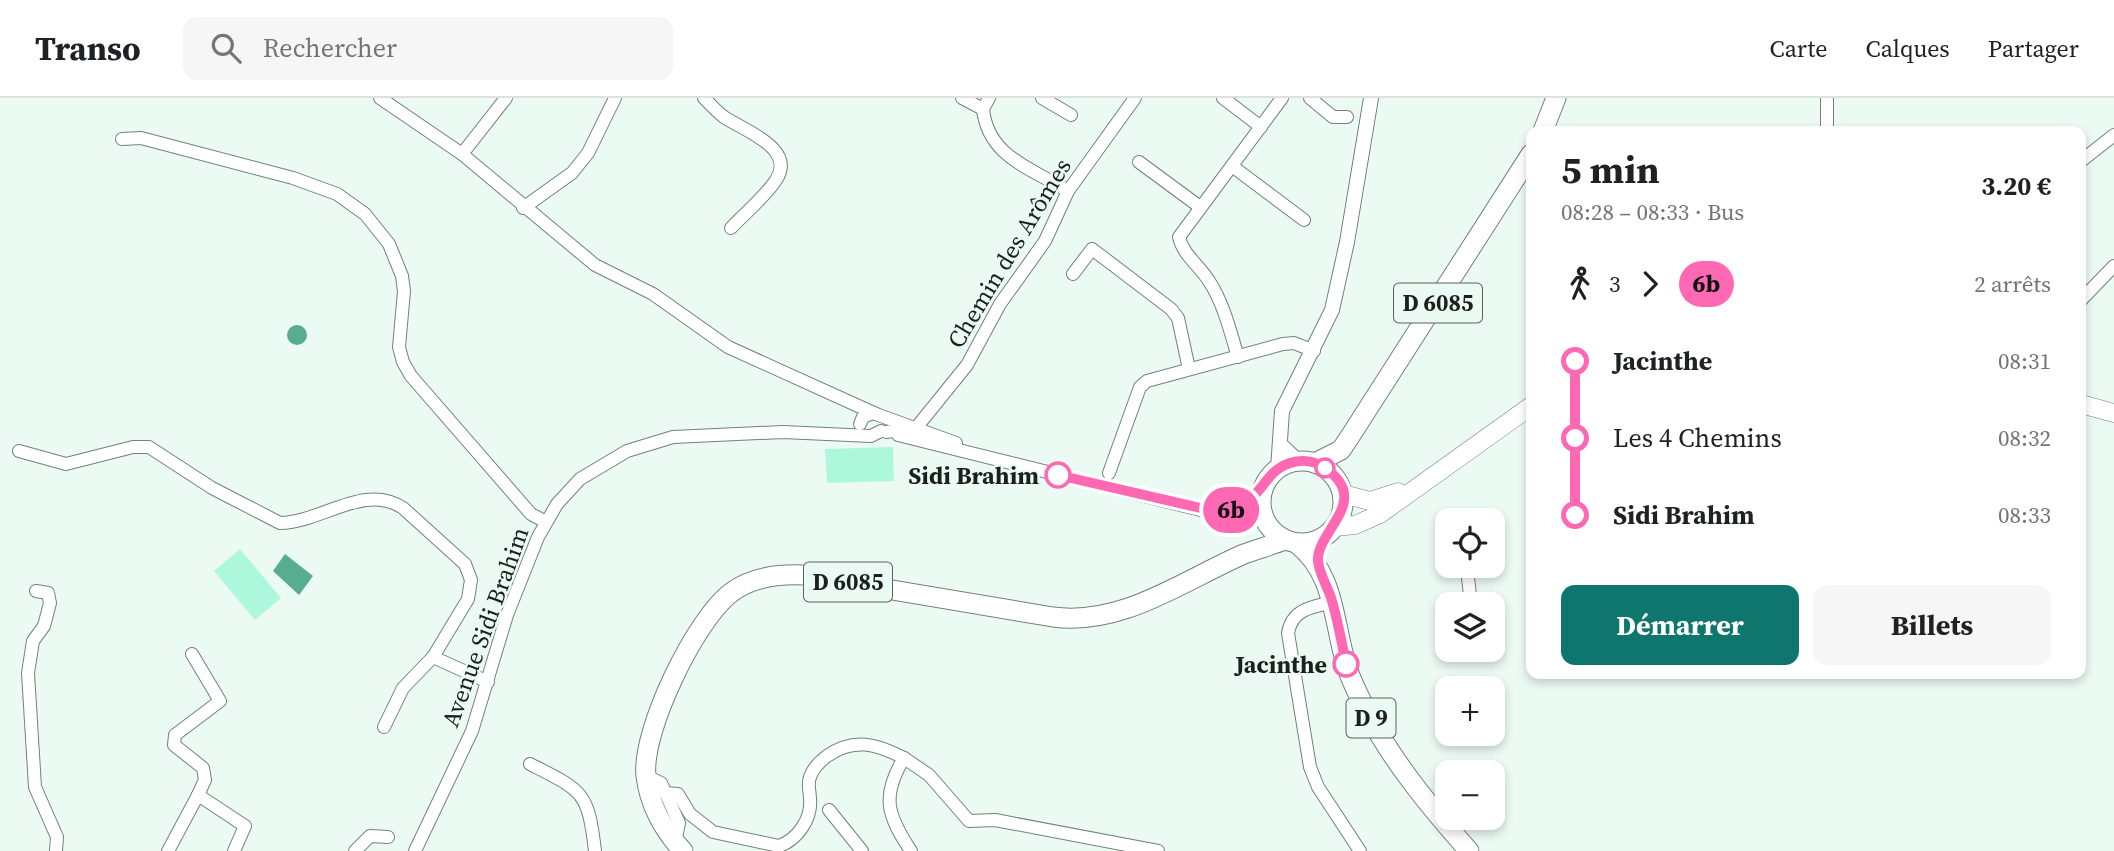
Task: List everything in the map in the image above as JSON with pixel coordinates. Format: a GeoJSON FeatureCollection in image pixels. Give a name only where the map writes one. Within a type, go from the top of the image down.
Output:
{"type":"FeatureCollection","features":[{"type":"Feature","properties":{"kind":"main road"},"geometry":{"type":"LineString","coordinates":[[1544,126],[1556,98]]}},
{"type":"Feature","properties":{"kind":"main road","name":"D 6085"},"geometry":{"type":"LineString","coordinates":[[1340,487],[1340,450],[1526,161]]}},
{"type":"Feature","properties":{"kind":"main road"},"geometry":{"type":"LineString","coordinates":[[2086,405],[2114,413]]}},
{"type":"Feature","properties":{"kind":"main road"},"geometry":{"type":"LineString","coordinates":[[1263,516],[1273,531],[1291,542],[1355,525],[1380,514],[1526,410]]}},
{"type":"Feature","properties":{"kind":"main road","name":"D 6085"},"geometry":{"type":"LineString","coordinates":[[1307,462],[1340,450]]}},
{"type":"Feature","properties":{"kind":"main road"},"geometry":{"type":"LineString","coordinates":[[1246,554],[1263,516],[1263,489],[1278,468],[1307,462],[1340,487],[1378,501],[1433,475]]}},
{"type":"Feature","properties":{"kind":"main road"},"geometry":{"type":"LineString","coordinates":[[1318,563],[1329,532],[1341,517],[1340,487]]}},
{"type":"Feature","properties":{"kind":"main road","name":"D 6085"},"geometry":{"type":"LineString","coordinates":[[679,847],[656,811],[646,776],[646,760],[655,723],[700,626],[721,600],[734,590],[771,575],[803,575],[1052,617],[1088,619],[1150,600],[1246,554],[1291,542]]}},
{"type":"Feature","properties":{"kind":"main road","name":"D 9"},"geometry":{"type":"LineString","coordinates":[[1291,542],[1318,563],[1333,602],[1346,664],[1366,711],[1440,816],[1469,851]]}},
{"type":"Feature","properties":{"kind":"street"},"geometry":{"type":"LineString","coordinates":[[380,98],[462,154],[523,208],[595,265],[653,294],[729,347],[878,415],[976,452]]}},
{"type":"Feature","properties":{"kind":"street"},"geometry":{"type":"LineString","coordinates":[[462,154],[506,98]]}},
{"type":"Feature","properties":{"kind":"street"},"geometry":{"type":"LineString","coordinates":[[523,208],[572,173],[588,153],[615,98]]}},
{"type":"Feature","properties":{"kind":"street"},"geometry":{"type":"LineString","coordinates":[[704,98],[723,116],[767,142],[779,158],[780,168],[776,180],[731,228]]}},
{"type":"Feature","properties":{"kind":"street"},"geometry":{"type":"LineString","coordinates":[[962,98],[986,104],[985,126],[1000,150],[1068,191]]}},
{"type":"Feature","properties":{"kind":"street"},"geometry":{"type":"LineString","coordinates":[[1042,98],[1071,115]]}},
{"type":"Feature","properties":{"kind":"street","name":"Chemin des Arômes"},"geometry":{"type":"LineString","coordinates":[[916,428],[967,365],[1000,304],[1045,241],[1068,191],[1135,98]]}},
{"type":"Feature","properties":{"kind":"street"},"geometry":{"type":"LineString","coordinates":[[1223,98],[1261,127]]}},
{"type":"Feature","properties":{"kind":"street"},"geometry":{"type":"LineString","coordinates":[[1238,357],[1219,298],[1197,264],[1182,250],[1179,237],[1282,98]]}},
{"type":"Feature","properties":{"kind":"street"},"geometry":{"type":"LineString","coordinates":[[1310,98],[1333,117],[1347,117]]}},
{"type":"Feature","properties":{"kind":"street"},"geometry":{"type":"LineString","coordinates":[[1278,468],[1282,411],[1332,310],[1350,229],[1371,98]]}},
{"type":"Feature","properties":{"kind":"street"},"geometry":{"type":"LineString","coordinates":[[1827,98],[1827,126]]}},
{"type":"Feature","properties":{"kind":"street"},"geometry":{"type":"LineString","coordinates":[[2086,157],[2114,135]]}},
{"type":"Feature","properties":{"kind":"street"},"geometry":{"type":"LineString","coordinates":[[122,139],[141,138],[293,178],[337,194],[365,214],[388,244],[402,276],[404,291],[399,347],[411,376],[531,514],[546,522]]}},
{"type":"Feature","properties":{"kind":"street"},"geometry":{"type":"LineString","coordinates":[[1139,162],[1200,207]]}},
{"type":"Feature","properties":{"kind":"street"},"geometry":{"type":"LineString","coordinates":[[1232,166],[1304,220]]}},
{"type":"Feature","properties":{"kind":"street"},"geometry":{"type":"LineString","coordinates":[[1073,274],[1092,249],[1171,309],[1178,318],[1189,369]]}},
{"type":"Feature","properties":{"kind":"street"},"geometry":{"type":"LineString","coordinates":[[2086,295],[2114,265]]}},
{"type":"Feature","properties":{"kind":"street"},"geometry":{"type":"LineString","coordinates":[[1109,473],[1140,387],[1147,381],[1283,344],[1293,343],[1314,351]]}},
{"type":"Feature","properties":{"kind":"street"},"geometry":{"type":"LineString","coordinates":[[843,400],[872,436],[916,428]]}},
{"type":"Feature","properties":{"kind":"street"},"geometry":{"type":"LineString","coordinates":[[862,426],[866,414],[878,415]]}},
{"type":"Feature","properties":{"kind":"street"},"geometry":{"type":"LineString","coordinates":[[878,415],[883,432]]}},
{"type":"Feature","properties":{"kind":"street","name":"Avenue Sidi Brahim"},"geometry":{"type":"LineString","coordinates":[[415,851],[472,731],[510,606],[546,522],[580,479],[620,455],[653,441],[694,435],[840,432],[862,426]]}},
{"type":"Feature","properties":{"kind":"street"},"geometry":{"type":"LineString","coordinates":[[883,432],[976,452],[1209,512],[1240,507],[1263,489]]}},
{"type":"Feature","properties":{"kind":"street"},"geometry":{"type":"LineString","coordinates":[[1281,445],[1307,462]]}},
{"type":"Feature","properties":{"kind":"street"},"geometry":{"type":"LineString","coordinates":[[19,451],[66,464],[133,447],[149,447],[212,488],[280,523],[375,498],[394,502],[465,564],[471,588],[468,599],[433,657],[403,688],[384,727]]}},
{"type":"Feature","properties":{"kind":"street"},"geometry":{"type":"LineString","coordinates":[[1240,507],[1263,516]]}},
{"type":"Feature","properties":{"kind":"street"},"geometry":{"type":"LineString","coordinates":[[36,591],[48,593],[50,603],[44,626],[33,641],[29,663],[35,787],[57,836],[56,851]]}},
{"type":"Feature","properties":{"kind":"street"},"geometry":{"type":"LineString","coordinates":[[1333,602],[1304,609],[1289,624],[1288,633],[1310,767],[1318,787],[1360,851]]}},
{"type":"Feature","properties":{"kind":"street"},"geometry":{"type":"LineString","coordinates":[[168,851],[205,780],[203,768],[174,745],[173,739],[217,705],[220,697],[192,653]]}},
{"type":"Feature","properties":{"kind":"street"},"geometry":{"type":"LineString","coordinates":[[433,657],[488,682]]}},
{"type":"Feature","properties":{"kind":"street"},"geometry":{"type":"LineString","coordinates":[[665,793],[678,793],[690,814],[713,832],[779,846],[788,843],[809,814],[809,780],[813,771],[836,750],[853,744],[872,744],[904,758],[929,775],[970,821],[995,820],[1158,851]]}},
{"type":"Feature","properties":{"kind":"street"},"geometry":{"type":"LineString","coordinates":[[904,758],[891,780],[889,805],[898,831],[911,851]]}},
{"type":"Feature","properties":{"kind":"street"},"geometry":{"type":"LineString","coordinates":[[530,764],[574,788],[586,802],[595,851]]}},
{"type":"Feature","properties":{"kind":"street"},"geometry":{"type":"LineString","coordinates":[[646,776],[657,779],[679,823],[679,847]]}},
{"type":"Feature","properties":{"kind":"street"},"geometry":{"type":"LineString","coordinates":[[198,796],[245,827],[234,851]]}},
{"type":"Feature","properties":{"kind":"street"},"geometry":{"type":"LineString","coordinates":[[829,810],[862,851]]}},
{"type":"Feature","properties":{"kind":"street"},"geometry":{"type":"LineString","coordinates":[[355,851],[370,836],[388,837]]}},
{"type":"Feature","properties":{"kind":"shaded area"},"geometry":{"type":"Polygon","coordinates":[[[297,325],[304,328],[307,335],[304,342],[297,345],[290,342],[287,335],[290,328],[297,325]]]}},
{"type":"Feature","properties":{"kind":"shaded area"},"geometry":{"type":"Polygon","coordinates":[[[893,447],[894,481],[827,483],[825,449],[893,447]]]}},
{"type":"Feature","properties":{"kind":"shaded area"},"geometry":{"type":"Polygon","coordinates":[[[240,549],[281,598],[255,620],[214,571],[240,549]]]}},
{"type":"Feature","properties":{"kind":"shaded area"},"geometry":{"type":"Polygon","coordinates":[[[285,554],[313,576],[299,595],[273,571],[285,554]]]}},
{"type":"Feature","properties":{"kind":"bus line","name":"6b"},"geometry":{"type":"LineString","coordinates":[[1058,475],[1194,509],[1218,512],[1240,507],[1263,489],[1278,468],[1288,463],[1307,461],[1324,467],[1332,473],[1341,487],[1343,506],[1341,517],[1324,538],[1318,563],[1333,602],[1346,664]]}},
{"type":"Feature","properties":{"kind":"place","name":"Sidi Brahim"},"geometry":{"type":"Point","coordinates":[1058,475]}},
{"type":"Feature","properties":{"kind":"place","name":"Jacinthe"},"geometry":{"type":"Point","coordinates":[1346,664]}}]}
